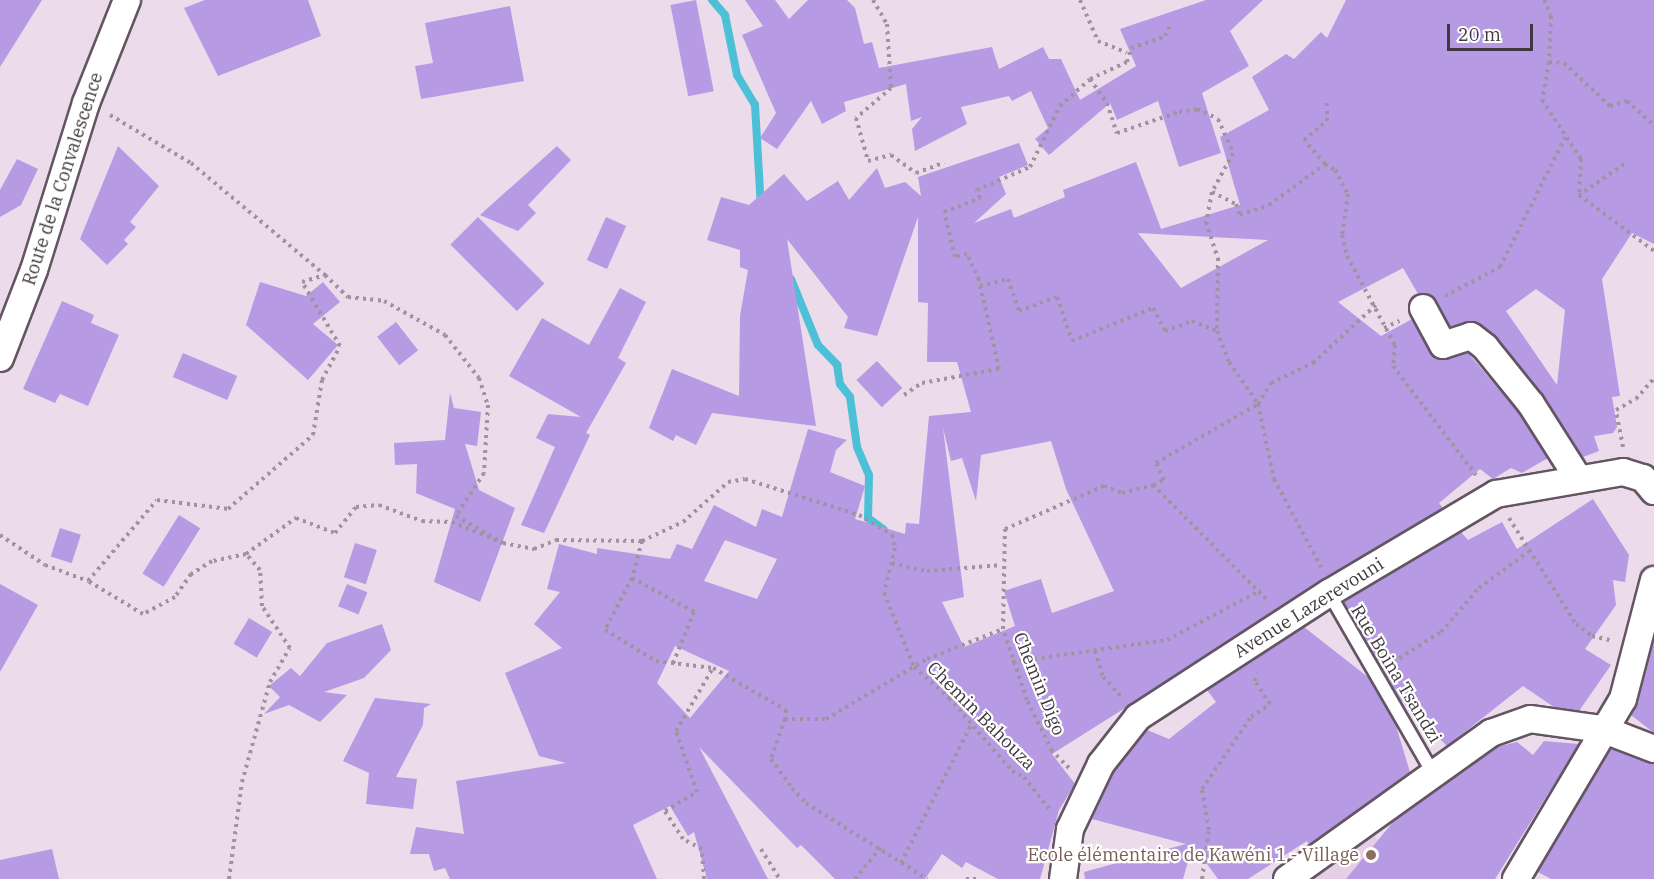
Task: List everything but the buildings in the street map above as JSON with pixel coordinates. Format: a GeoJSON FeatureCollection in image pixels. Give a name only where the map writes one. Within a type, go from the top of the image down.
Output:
{"type":"FeatureCollection","features":[{"type":"Feature","properties":{"kind":"street","name":"Route de la Convalescence"},"geometry":{"type":"LineString","coordinates":[[0,358],[45,237],[86,103],[127,0]]}},
{"type":"Feature","properties":{"kind":"street"},"geometry":{"type":"LineString","coordinates":[[1423,308],[1443,345],[1471,336],[1485,347],[1531,404],[1578,478]]}},
{"type":"Feature","properties":{"kind":"street"},"geometry":{"type":"LineString","coordinates":[[1623,472],[1643,478],[1654,491]]}},
{"type":"Feature","properties":{"kind":"street","name":"Avenue Lazerevouni"},"geometry":{"type":"LineString","coordinates":[[1063,879],[1070,829],[1101,764],[1138,717],[1329,593],[1496,494],[1623,472]]}},
{"type":"Feature","properties":{"kind":"street"},"geometry":{"type":"LineString","coordinates":[[1516,879],[1602,729],[1623,699],[1654,579]]}},
{"type":"Feature","properties":{"kind":"street"},"geometry":{"type":"LineString","coordinates":[[1287,879],[1410,795],[1433,773],[1491,733],[1530,719],[1602,729],[1654,749]]}},
{"type":"Feature","properties":{"kind":"lane","name":"Rue Boina Tsandzi"},"geometry":{"type":"LineString","coordinates":[[1329,593],[1372,675],[1415,735],[1433,773]]}},
{"type":"Feature","properties":{"kind":"path"},"geometry":{"type":"LineString","coordinates":[[873,0],[887,24],[891,88],[856,118],[868,161],[891,155],[916,173],[944,163]]}},
{"type":"Feature","properties":{"kind":"path"},"geometry":{"type":"LineString","coordinates":[[1080,0],[1098,41],[1128,52],[1165,36],[1171,23]]}},
{"type":"Feature","properties":{"kind":"path"},"geometry":{"type":"LineString","coordinates":[[1544,0],[1551,16],[1549,62],[1542,100],[1581,159],[1579,195]]}},
{"type":"Feature","properties":{"kind":"path"},"geometry":{"type":"LineString","coordinates":[[904,394],[922,383],[999,369],[980,286],[967,254],[955,257],[944,212],[980,198],[977,190],[1030,167],[1060,106],[1090,79],[1127,62],[1128,52]]}},
{"type":"Feature","properties":{"kind":"path"},"geometry":{"type":"LineString","coordinates":[[1549,62],[1564,63],[1610,106],[1627,101],[1654,125]]}},
{"type":"Feature","properties":{"kind":"path"},"geometry":{"type":"LineString","coordinates":[[1090,79],[1107,103],[1117,133],[1179,112],[1197,110],[1218,119],[1233,153],[1212,192],[1206,222],[1218,258],[1217,331],[1229,362],[1258,404],[1274,479],[1324,573],[1329,593]]}},
{"type":"Feature","properties":{"kind":"path"},"geometry":{"type":"LineString","coordinates":[[86,103],[191,163],[326,275],[348,297],[384,301],[423,321],[469,359],[488,405],[488,434],[484,473],[456,516],[503,543]]}},
{"type":"Feature","properties":{"kind":"path"},"geometry":{"type":"LineString","coordinates":[[1326,103],[1327,121],[1304,140],[1325,164],[1343,179],[1347,256],[1377,304],[1384,328],[1395,345],[1393,366],[1441,436],[1496,494],[1528,552],[1576,624],[1592,636],[1638,645]]}},
{"type":"Feature","properties":{"kind":"path"},"geometry":{"type":"LineString","coordinates":[[1384,328],[1500,267],[1566,136]]}},
{"type":"Feature","properties":{"kind":"path"},"geometry":{"type":"LineString","coordinates":[[1212,192],[1236,204],[1240,215],[1269,205],[1325,164]]}},
{"type":"Feature","properties":{"kind":"path"},"geometry":{"type":"LineString","coordinates":[[1579,195],[1624,164]]}},
{"type":"Feature","properties":{"kind":"path"},"geometry":{"type":"LineString","coordinates":[[1579,195],[1654,251]]}},
{"type":"Feature","properties":{"kind":"path"},"geometry":{"type":"LineString","coordinates":[[88,581],[157,500],[228,509],[313,435],[322,380],[340,346],[302,282],[326,275]]}},
{"type":"Feature","properties":{"kind":"path"},"geometry":{"type":"LineString","coordinates":[[980,286],[1008,279],[1019,311],[1057,297],[1072,341],[1153,308],[1165,330],[1192,321],[1217,331]]}},
{"type":"Feature","properties":{"kind":"path"},"geometry":{"type":"LineString","coordinates":[[1284,624],[1261,591],[1153,485],[1164,480],[1156,463],[1258,404],[1271,383],[1312,363],[1377,304]]}},
{"type":"Feature","properties":{"kind":"path"},"geometry":{"type":"LineString","coordinates":[[1623,472],[1616,410],[1636,399],[1654,378]]}},
{"type":"Feature","properties":{"kind":"path","name":"Chemin Bahouza"},"geometry":{"type":"LineString","coordinates":[[642,541],[683,522],[728,482],[745,479],[859,516],[894,538],[892,562],[884,592],[914,668],[972,723],[1070,829]]}},
{"type":"Feature","properties":{"kind":"path","name":"Chemin Digo"},"geometry":{"type":"LineString","coordinates":[[1090,791],[1052,751],[1012,662],[1003,629],[1002,565],[1005,528],[1104,486],[1122,493],[1153,485]]}},
{"type":"Feature","properties":{"kind":"path"},"geometry":{"type":"LineString","coordinates":[[0,535],[45,565],[88,581],[143,614],[175,597],[191,574],[212,561],[246,554],[297,518],[335,533],[356,507],[379,505],[422,521],[452,522],[503,543],[534,549],[556,540],[642,541],[632,578],[605,630],[672,666],[695,662],[713,668],[786,710],[771,759],[792,788],[806,803],[881,847],[927,879]]}},
{"type":"Feature","properties":{"kind":"path"},"geometry":{"type":"LineString","coordinates":[[1372,675],[1441,632],[1479,588],[1528,552]]}},
{"type":"Feature","properties":{"kind":"path"},"geometry":{"type":"LineString","coordinates":[[230,879],[242,782],[270,682],[290,648],[262,606],[260,570],[246,554]]}},
{"type":"Feature","properties":{"kind":"path"},"geometry":{"type":"LineString","coordinates":[[892,562],[927,570],[1002,565]]}},
{"type":"Feature","properties":{"kind":"path"},"geometry":{"type":"LineString","coordinates":[[632,578],[694,612],[672,666]]}},
{"type":"Feature","properties":{"kind":"path"},"geometry":{"type":"LineString","coordinates":[[1012,662],[1167,640],[1261,591]]}},
{"type":"Feature","properties":{"kind":"path"},"geometry":{"type":"LineString","coordinates":[[785,719],[826,719],[914,668],[1003,629]]}},
{"type":"Feature","properties":{"kind":"path"},"geometry":{"type":"LineString","coordinates":[[1202,879],[1209,830],[1202,789],[1251,717],[1270,704],[1255,681],[1262,661],[1246,647]]}},
{"type":"Feature","properties":{"kind":"path"},"geometry":{"type":"LineString","coordinates":[[1095,651],[1104,676],[1138,717]]}},
{"type":"Feature","properties":{"kind":"path"},"geometry":{"type":"LineString","coordinates":[[704,879],[702,849],[684,839],[665,811],[697,792],[676,731],[713,668]]}},
{"type":"Feature","properties":{"kind":"path"},"geometry":{"type":"LineString","coordinates":[[902,863],[972,723]]}},
{"type":"Feature","properties":{"kind":"path"},"geometry":{"type":"LineString","coordinates":[[855,879],[881,847]]}},
{"type":"Feature","properties":{"kind":"path"},"geometry":{"type":"LineString","coordinates":[[761,849],[780,879]]}},
{"type":"Feature","properties":{"kind":"path"},"geometry":{"type":"LineString","coordinates":[[966,879],[977,879]]}},
{"type":"Feature","properties":{"kind":"shaded area","name":"Ecole élémentaire de Kawéni 1 - Village"},"geometry":{"type":"Polygon","coordinates":[[[1374,836],[1424,879],[1308,879],[1374,836]]]}},
{"type":"Feature","properties":{"kind":"waterway"},"geometry":{"type":"LineString","coordinates":[[712,0],[725,15],[737,75],[755,105],[761,209]]}},
{"type":"Feature","properties":{"kind":"waterway"},"geometry":{"type":"LineString","coordinates":[[791,279],[818,345],[837,365],[840,384],[850,397],[857,447],[869,475],[868,518],[883,529]]}},
{"type":"Feature","properties":{"kind":"place","name":"Ecole élémentaire de Kawéni 1 - Village"},"geometry":{"type":"Point","coordinates":[1371,855]}}]}
